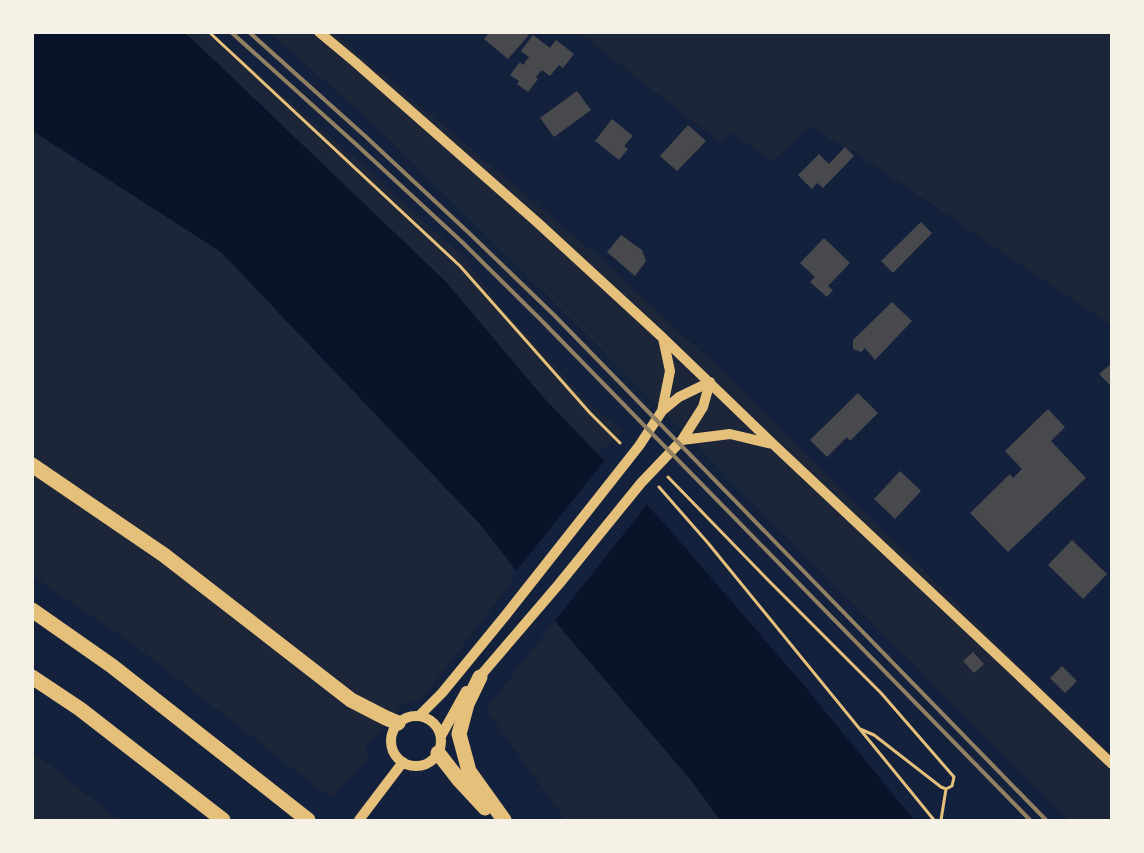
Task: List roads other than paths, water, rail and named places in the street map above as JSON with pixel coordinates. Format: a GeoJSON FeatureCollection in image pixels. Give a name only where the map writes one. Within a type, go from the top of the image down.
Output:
{"type":"FeatureCollection","features":[{"type":"Feature","properties":{"kind":"highway"},"geometry":{"type":"LineString","coordinates":[[32,465],[164,555],[351,700],[398,723]]}},
{"type":"Feature","properties":{"kind":"highway"},"geometry":{"type":"LineString","coordinates":[[32,610],[112,666],[308,820]]}},
{"type":"Feature","properties":{"kind":"highway"},"geometry":{"type":"LineString","coordinates":[[32,677],[80,709],[223,820]]}},
{"type":"Feature","properties":{"kind":"highway"},"geometry":{"type":"LineString","coordinates":[[480,677],[467,704],[458,734],[469,771],[504,820]]}},
{"type":"Feature","properties":{"kind":"highway"},"geometry":{"type":"LineString","coordinates":[[438,753],[460,781],[497,820]]}},
{"type":"Feature","properties":{"kind":"main road"},"geometry":{"type":"LineString","coordinates":[[319,32],[538,223],[664,338],[773,444],[1112,764]]}},
{"type":"Feature","properties":{"kind":"main road"},"geometry":{"type":"LineString","coordinates":[[662,411],[670,371],[664,338]]}},
{"type":"Feature","properties":{"kind":"main road"},"geometry":{"type":"LineString","coordinates":[[420,716],[442,693],[505,616],[639,446],[662,411],[688,392],[710,382]]}},
{"type":"Feature","properties":{"kind":"main road"},"geometry":{"type":"LineString","coordinates":[[441,736],[465,692],[559,584],[641,483],[682,440],[703,407],[710,382]]}},
{"type":"Feature","properties":{"kind":"main road"},"geometry":{"type":"LineString","coordinates":[[682,440],[730,434],[773,444]]}},
{"type":"Feature","properties":{"kind":"main road"},"geometry":{"type":"LineString","coordinates":[[420,716],[429,719],[437,726],[441,736],[441,745],[438,753],[431,761],[422,765],[412,766],[396,756],[392,748],[391,739],[393,730],[398,723],[408,717],[420,716]]}},
{"type":"Feature","properties":{"kind":"main road"},"geometry":{"type":"LineString","coordinates":[[359,820],[403,762]]}},
{"type":"Feature","properties":{"kind":"railway"},"geometry":{"type":"LineString","coordinates":[[231,32],[462,242],[543,322],[1030,820]]}},
{"type":"Feature","properties":{"kind":"railway"},"geometry":{"type":"LineString","coordinates":[[249,32],[365,136],[554,315],[1046,820]]}}]}
